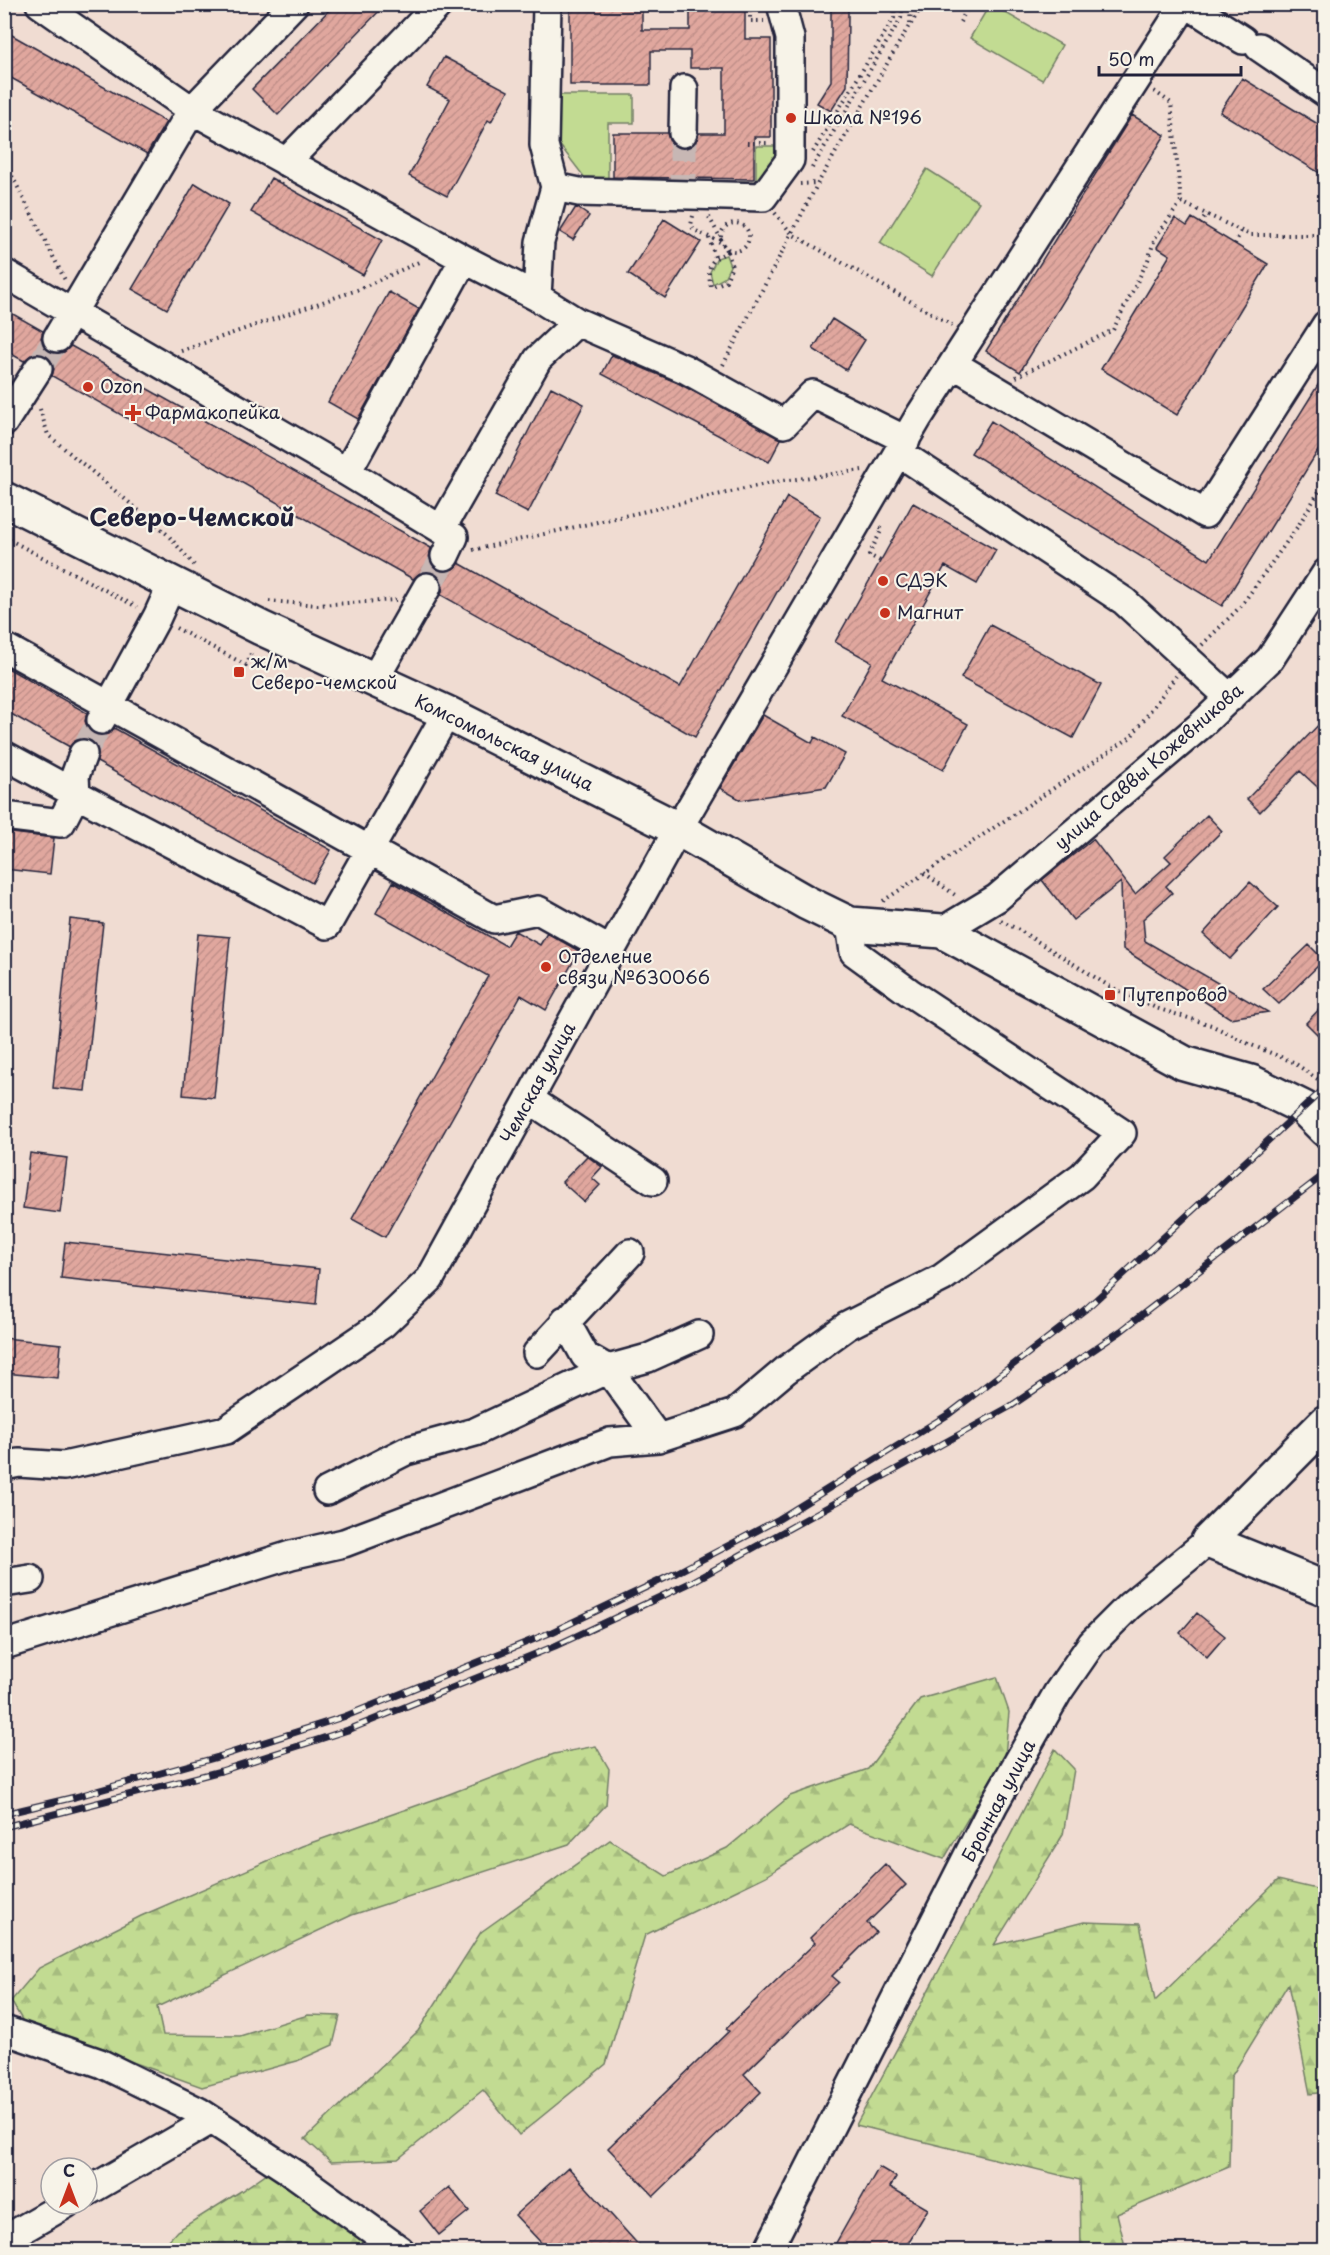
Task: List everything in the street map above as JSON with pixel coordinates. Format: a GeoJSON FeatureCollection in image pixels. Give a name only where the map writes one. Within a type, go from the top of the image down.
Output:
{"type":"FeatureCollection","features":[{"type":"Feature","properties":{"kind":"main road","name":"Комсомольская улица"},"geometry":{"type":"LineString","coordinates":[[4,499],[186,578],[261,628],[447,714],[678,829],[807,903],[850,924],[942,931]]}},
{"type":"Feature","properties":{"kind":"main road"},"geometry":{"type":"LineString","coordinates":[[942,931],[1184,1063],[1251,1082],[1304,1108],[1326,1130]]}},
{"type":"Feature","properties":{"kind":"main road","name":"Бронная улица"},"geometry":{"type":"LineString","coordinates":[[1208,1541],[1326,1422]]}},
{"type":"Feature","properties":{"kind":"main road"},"geometry":{"type":"LineString","coordinates":[[1208,1541],[1326,1589]]}},
{"type":"Feature","properties":{"kind":"street"},"geometry":{"type":"LineString","coordinates":[[40,4],[192,110],[537,297],[577,322],[685,369],[784,424],[813,394],[898,453],[1124,601],[1230,698]]}},
{"type":"Feature","properties":{"kind":"street"},"geometry":{"type":"LineString","coordinates":[[57,338],[192,110],[294,4]]}},
{"type":"Feature","properties":{"kind":"street"},"geometry":{"type":"LineString","coordinates":[[286,162],[438,4]]}},
{"type":"Feature","properties":{"kind":"street"},"geometry":{"type":"LineString","coordinates":[[537,297],[540,242],[555,187],[544,145],[547,4]]}},
{"type":"Feature","properties":{"kind":"street"},"geometry":{"type":"LineString","coordinates":[[555,187],[579,192],[692,199],[763,197],[795,176],[790,38],[781,4]]}},
{"type":"Feature","properties":{"kind":"street"},"geometry":{"type":"LineString","coordinates":[[1186,4],[1326,93]]}},
{"type":"Feature","properties":{"kind":"street","name":"Чемская улица"},"geometry":{"type":"LineString","coordinates":[[4,1466],[19,1463],[64,1466],[226,1430],[383,1324],[430,1279],[678,829],[898,453],[1186,4]]}},
{"type":"Feature","properties":{"kind":"street"},"geometry":{"type":"LineString","coordinates":[[683,133],[684,89]]}},
{"type":"Feature","properties":{"kind":"street"},"geometry":{"type":"LineString","coordinates":[[347,472],[454,254]]}},
{"type":"Feature","properties":{"kind":"street"},"geometry":{"type":"LineString","coordinates":[[4,273],[75,308],[155,360],[441,529],[453,537],[446,556]]}},
{"type":"Feature","properties":{"kind":"street"},"geometry":{"type":"LineString","coordinates":[[441,529],[538,358],[577,322]]}},
{"type":"Feature","properties":{"kind":"street"},"geometry":{"type":"LineString","coordinates":[[953,364],[1205,514],[1326,325]]}},
{"type":"Feature","properties":{"kind":"street"},"geometry":{"type":"LineString","coordinates":[[4,422],[34,375]]}},
{"type":"Feature","properties":{"kind":"street","name":"улица Саввы Кожевникова"},"geometry":{"type":"LineString","coordinates":[[942,931],[997,898],[1230,698],[1270,659],[1326,573]]}},
{"type":"Feature","properties":{"kind":"street"},"geometry":{"type":"LineString","coordinates":[[105,713],[157,617],[186,578]]}},
{"type":"Feature","properties":{"kind":"street"},"geometry":{"type":"LineString","coordinates":[[374,680],[424,593]]}},
{"type":"Feature","properties":{"kind":"street"},"geometry":{"type":"LineString","coordinates":[[4,647],[105,713],[370,849],[494,919],[538,910],[611,951]]}},
{"type":"Feature","properties":{"kind":"street"},"geometry":{"type":"LineString","coordinates":[[4,754],[327,925],[447,714]]}},
{"type":"Feature","properties":{"kind":"street"},"geometry":{"type":"LineString","coordinates":[[4,816],[61,823],[76,794],[75,776],[83,754]]}},
{"type":"Feature","properties":{"kind":"street"},"geometry":{"type":"LineString","coordinates":[[4,1645],[291,1555],[344,1543],[610,1442],[658,1438],[735,1413],[786,1370],[847,1326],[942,1278],[1082,1176],[1122,1133],[909,992],[854,952],[850,924]]}},
{"type":"Feature","properties":{"kind":"street"},"geometry":{"type":"LineString","coordinates":[[529,1099],[653,1182]]}},
{"type":"Feature","properties":{"kind":"street"},"geometry":{"type":"LineString","coordinates":[[537,1353],[565,1320],[630,1253]]}},
{"type":"Feature","properties":{"kind":"street"},"geometry":{"type":"LineString","coordinates":[[565,1320],[585,1356],[608,1369],[658,1438]]}},
{"type":"Feature","properties":{"kind":"street"},"geometry":{"type":"LineString","coordinates":[[327,1491],[406,1451],[475,1432],[608,1369],[648,1358],[699,1335]]}},
{"type":"Feature","properties":{"kind":"street","name":"Бронная улица"},"geometry":{"type":"LineString","coordinates":[[768,2250],[994,1804],[1058,1692],[1092,1643],[1129,1606],[1208,1541]]}},
{"type":"Feature","properties":{"kind":"street"},"geometry":{"type":"LineString","coordinates":[[4,2030],[100,2062],[198,2111],[296,2175],[400,2250]]}},
{"type":"Feature","properties":{"kind":"street"},"geometry":{"type":"LineString","coordinates":[[99,2185],[211,2120]]}},
{"type":"Feature","properties":{"kind":"street"},"geometry":{"type":"LineString","coordinates":[[4,2240],[45,2216]]}},
{"type":"Feature","properties":{"kind":"path"},"geometry":{"type":"LineString","coordinates":[[795,176],[810,156],[894,18],[895,4]]}},
{"type":"Feature","properties":{"kind":"path"},"geometry":{"type":"LineString","coordinates":[[795,176],[901,18],[903,4]]}},
{"type":"Feature","properties":{"kind":"path"},"geometry":{"type":"LineString","coordinates":[[910,24],[911,4]]}},
{"type":"Feature","properties":{"kind":"path"},"geometry":{"type":"LineString","coordinates":[[713,385],[818,183],[923,4]]}},
{"type":"Feature","properties":{"kind":"path"},"geometry":{"type":"LineString","coordinates":[[960,22],[970,4]]}},
{"type":"Feature","properties":{"kind":"path"},"geometry":{"type":"LineString","coordinates":[[994,388],[1113,330],[1148,260],[1155,238],[1181,202],[1171,103],[1136,80]]}},
{"type":"Feature","properties":{"kind":"path"},"geometry":{"type":"LineString","coordinates":[[4,160],[75,308]]}},
{"type":"Feature","properties":{"kind":"path"},"geometry":{"type":"LineString","coordinates":[[795,176],[818,183]]}},
{"type":"Feature","properties":{"kind":"path"},"geometry":{"type":"LineString","coordinates":[[692,199],[691,225],[694,230],[723,243],[729,249],[742,249],[749,238],[747,229],[740,223],[726,225],[721,233],[723,243]]}},
{"type":"Feature","properties":{"kind":"path"},"geometry":{"type":"LineString","coordinates":[[692,199],[723,243],[728,252],[732,266],[726,281],[711,287],[708,271],[715,257],[728,252]]}},
{"type":"Feature","properties":{"kind":"path"},"geometry":{"type":"LineString","coordinates":[[1181,202],[1250,235],[1326,235]]}},
{"type":"Feature","properties":{"kind":"path"},"geometry":{"type":"LineString","coordinates":[[1200,224],[1207,214]]}},
{"type":"Feature","properties":{"kind":"path"},"geometry":{"type":"LineString","coordinates":[[780,220],[792,234],[971,336]]}},
{"type":"Feature","properties":{"kind":"path"},"geometry":{"type":"LineString","coordinates":[[1235,244],[1241,231]]}},
{"type":"Feature","properties":{"kind":"path"},"geometry":{"type":"LineString","coordinates":[[709,238],[715,257]]}},
{"type":"Feature","properties":{"kind":"path"},"geometry":{"type":"LineString","coordinates":[[155,360],[454,254]]}},
{"type":"Feature","properties":{"kind":"path"},"geometry":{"type":"LineString","coordinates":[[34,375],[48,435],[167,534],[186,578]]}},
{"type":"Feature","properties":{"kind":"path"},"geometry":{"type":"LineString","coordinates":[[446,556],[898,453]]}},
{"type":"Feature","properties":{"kind":"path"},"geometry":{"type":"LineString","coordinates":[[850,924],[1131,737],[1188,660],[1241,606],[1298,526],[1326,480]]}},
{"type":"Feature","properties":{"kind":"path"},"geometry":{"type":"LineString","coordinates":[[880,561],[869,555],[882,529]]}},
{"type":"Feature","properties":{"kind":"path"},"geometry":{"type":"LineString","coordinates":[[4,537],[246,665]]}},
{"type":"Feature","properties":{"kind":"path"},"geometry":{"type":"LineString","coordinates":[[271,602],[317,605],[424,593]]}},
{"type":"Feature","properties":{"kind":"path"},"geometry":{"type":"LineString","coordinates":[[924,873],[977,910],[1019,930],[1109,986],[1156,1008],[1211,1025],[1293,1062],[1326,1085]]}},
{"type":"Feature","properties":{"kind":"green space"},"geometry":{"type":"Polygon","coordinates":[[[990,4],[1062,45],[1042,80],[970,38],[990,4]]]}},
{"type":"Feature","properties":{"kind":"green space"},"geometry":{"type":"Polygon","coordinates":[[[555,95],[634,95],[634,123],[608,123],[608,178],[585,178],[555,139],[555,95]]]}},
{"type":"Feature","properties":{"kind":"green space"},"geometry":{"type":"Polygon","coordinates":[[[756,146],[784,146],[760,192],[712,188],[712,182],[756,181],[756,146]]]}},
{"type":"Feature","properties":{"kind":"green space"},"geometry":{"type":"Polygon","coordinates":[[[927,169],[979,202],[932,276],[880,243],[927,169]]]}},
{"type":"Feature","properties":{"kind":"green space"},"geometry":{"type":"Polygon","coordinates":[[[726,255],[730,266],[724,278],[713,284],[710,272],[717,258],[726,255]]]}},
{"type":"Feature","properties":{"kind":"green space"},"geometry":{"type":"Polygon","coordinates":[[[997,1677],[1009,1712],[1005,1756],[944,1859],[849,1824],[766,1876],[645,1935],[606,2064],[519,2135],[483,2090],[398,2159],[331,2162],[305,2139],[418,2031],[481,1932],[610,1840],[666,1876],[727,1848],[790,1796],[868,1769],[920,1699],[997,1677]]]}},
{"type":"Feature","properties":{"kind":"green space"},"geometry":{"type":"Polygon","coordinates":[[[596,1746],[609,1769],[606,1805],[569,1844],[352,1915],[157,2007],[163,2035],[240,2036],[308,2015],[340,2016],[333,2045],[297,2061],[202,2087],[74,2041],[32,2037],[11,2001],[39,1968],[141,1916],[302,1846],[554,1754],[596,1746]]]}},
{"type":"Feature","properties":{"kind":"green space"},"geometry":{"type":"Polygon","coordinates":[[[1055,1749],[1074,1769],[1063,1835],[994,1945],[1084,1922],[1140,1924],[1155,2001],[1278,1880],[1325,1891],[1325,2092],[1310,2094],[1288,1984],[1231,2077],[1229,2167],[1117,2214],[1126,2250],[1081,2250],[1080,2180],[856,2125],[1055,1749]]]}},
{"type":"Feature","properties":{"kind":"green space"},"geometry":{"type":"Polygon","coordinates":[[[270,2171],[380,2250],[160,2250],[177,2231],[270,2171]]]}},
{"type":"Feature","properties":{"kind":"building"},"geometry":{"type":"Polygon","coordinates":[[[335,4],[386,4],[278,115],[252,89],[335,4]]]}},
{"type":"Feature","properties":{"kind":"building"},"geometry":{"type":"Polygon","coordinates":[[[570,4],[642,4],[642,30],[690,30],[690,4],[745,4],[745,39],[771,39],[771,137],[754,137],[754,179],[613,177],[613,133],[667,133],[674,146],[683,149],[696,142],[699,133],[724,133],[724,68],[690,68],[690,51],[651,51],[651,85],[570,85],[570,4]]]}},
{"type":"Feature","properties":{"kind":"building"},"geometry":{"type":"Polygon","coordinates":[[[831,4],[848,4],[848,18],[847,86],[831,111],[817,103],[831,81],[831,4]]]}},
{"type":"Feature","properties":{"kind":"building"},"geometry":{"type":"Polygon","coordinates":[[[10,34],[166,122],[147,154],[4,74],[4,44],[10,34]]]}},
{"type":"Feature","properties":{"kind":"building"},"geometry":{"type":"Polygon","coordinates":[[[444,57],[508,91],[491,122],[488,120],[447,196],[409,176],[450,99],[427,87],[444,57]]]}},
{"type":"Feature","properties":{"kind":"building"},"geometry":{"type":"Polygon","coordinates":[[[1242,78],[1326,129],[1326,177],[1220,112],[1242,78]]]}},
{"type":"Feature","properties":{"kind":"building"},"geometry":{"type":"Polygon","coordinates":[[[1132,115],[1165,135],[1020,372],[986,351],[1132,115]]]}},
{"type":"Feature","properties":{"kind":"building"},"geometry":{"type":"Polygon","coordinates":[[[271,178],[382,240],[363,275],[251,212],[271,178]]]}},
{"type":"Feature","properties":{"kind":"building"},"geometry":{"type":"Polygon","coordinates":[[[195,183],[229,204],[167,309],[132,289],[195,183]]]}},
{"type":"Feature","properties":{"kind":"building"},"geometry":{"type":"Polygon","coordinates":[[[576,207],[589,216],[573,240],[560,232],[576,207]]]}},
{"type":"Feature","properties":{"kind":"building"},"geometry":{"type":"Polygon","coordinates":[[[1175,218],[1187,226],[1192,218],[1268,264],[1177,415],[1101,369],[1170,255],[1157,247],[1175,218]]]}},
{"type":"Feature","properties":{"kind":"building"},"geometry":{"type":"Polygon","coordinates":[[[664,219],[701,242],[665,298],[628,274],[664,219]]]}},
{"type":"Feature","properties":{"kind":"building"},"geometry":{"type":"Polygon","coordinates":[[[389,292],[419,309],[358,419],[328,402],[389,292]]]}},
{"type":"Feature","properties":{"kind":"building"},"geometry":{"type":"Polygon","coordinates":[[[4,309],[43,331],[41,338],[43,345],[50,352],[57,354],[64,352],[71,346],[431,548],[429,558],[438,570],[447,572],[459,563],[680,687],[787,497],[820,516],[695,737],[441,595],[443,587],[441,580],[434,573],[428,571],[420,573],[413,579],[52,376],[54,369],[52,362],[46,356],[38,353],[24,361],[4,350],[4,309]]]}},
{"type":"Feature","properties":{"kind":"building"},"geometry":{"type":"Polygon","coordinates":[[[832,319],[865,340],[846,370],[813,349],[832,319]]]}},
{"type":"Feature","properties":{"kind":"building"},"geometry":{"type":"Polygon","coordinates":[[[612,355],[678,383],[781,439],[769,462],[602,374],[612,355]]]}},
{"type":"Feature","properties":{"kind":"building"},"geometry":{"type":"Polygon","coordinates":[[[1326,372],[1326,438],[1222,606],[971,453],[991,421],[1209,560],[1326,372]]]}},
{"type":"Feature","properties":{"kind":"building"},"geometry":{"type":"Polygon","coordinates":[[[551,387],[584,404],[528,513],[495,496],[551,387]]]}},
{"type":"Feature","properties":{"kind":"building","name":"Магнит"},"geometry":{"type":"Polygon","coordinates":[[[913,503],[996,550],[977,584],[945,566],[882,678],[968,724],[943,770],[842,716],[872,662],[835,642],[913,503]]]}},
{"type":"Feature","properties":{"kind":"building"},"geometry":{"type":"Polygon","coordinates":[[[990,625],[1101,685],[1073,738],[961,678],[990,625]]]}},
{"type":"Feature","properties":{"kind":"building"},"geometry":{"type":"Polygon","coordinates":[[[4,666],[87,713],[85,721],[88,729],[93,733],[102,736],[110,733],[114,728],[331,850],[312,883],[97,762],[98,751],[95,743],[89,739],[80,739],[70,747],[4,710],[4,666]]]}},
{"type":"Feature","properties":{"kind":"building"},"geometry":{"type":"Polygon","coordinates":[[[763,715],[812,743],[815,737],[845,754],[826,787],[741,800],[720,788],[763,715]]]}},
{"type":"Feature","properties":{"kind":"building"},"geometry":{"type":"Polygon","coordinates":[[[1326,717],[1326,795],[1300,771],[1260,812],[1247,799],[1326,717]]]}},
{"type":"Feature","properties":{"kind":"building"},"geometry":{"type":"Polygon","coordinates":[[[1207,815],[1222,831],[1166,886],[1172,893],[1143,919],[1145,941],[1268,1012],[1230,1018],[1123,949],[1121,882],[1073,920],[1042,880],[1093,839],[1135,894],[1171,862],[1165,856],[1207,815]]]}},
{"type":"Feature","properties":{"kind":"building"},"geometry":{"type":"Polygon","coordinates":[[[4,832],[54,838],[50,874],[4,869],[4,832]]]}},
{"type":"Feature","properties":{"kind":"building"},"geometry":{"type":"Polygon","coordinates":[[[393,882],[506,946],[515,931],[540,945],[547,933],[579,951],[546,1010],[521,995],[385,1237],[352,1219],[488,976],[376,913],[393,882]]]}},
{"type":"Feature","properties":{"kind":"building"},"geometry":{"type":"Polygon","coordinates":[[[1250,882],[1278,907],[1230,959],[1203,934],[1250,882]]]}},
{"type":"Feature","properties":{"kind":"building"},"geometry":{"type":"Polygon","coordinates":[[[70,919],[103,923],[85,1091],[53,1088],[70,919]]]}},
{"type":"Feature","properties":{"kind":"building"},"geometry":{"type":"Polygon","coordinates":[[[198,934],[230,937],[214,1098],[183,1095],[198,934]]]}},
{"type":"Feature","properties":{"kind":"building"},"geometry":{"type":"Polygon","coordinates":[[[1309,945],[1324,960],[1279,1004],[1263,989],[1309,945]]]}},
{"type":"Feature","properties":{"kind":"building"},"geometry":{"type":"Polygon","coordinates":[[[1326,1002],[1326,1027],[1318,1035],[1306,1023],[1326,1002]]]}},
{"type":"Feature","properties":{"kind":"building"},"geometry":{"type":"Polygon","coordinates":[[[30,1153],[67,1158],[60,1213],[23,1208],[30,1153]]]}},
{"type":"Feature","properties":{"kind":"building"},"geometry":{"type":"Polygon","coordinates":[[[587,1156],[602,1167],[592,1178],[600,1185],[584,1202],[562,1182],[587,1156]]]}},
{"type":"Feature","properties":{"kind":"building"},"geometry":{"type":"Polygon","coordinates":[[[65,1242],[319,1269],[316,1305],[61,1278],[65,1242]]]}},
{"type":"Feature","properties":{"kind":"building"},"geometry":{"type":"Polygon","coordinates":[[[4,1338],[61,1344],[58,1378],[4,1373],[4,1338]]]}},
{"type":"Feature","properties":{"kind":"building"},"geometry":{"type":"Polygon","coordinates":[[[1197,1613],[1225,1636],[1207,1657],[1180,1633],[1197,1613]]]}},
{"type":"Feature","properties":{"kind":"building"},"geometry":{"type":"Polygon","coordinates":[[[885,1864],[906,1885],[867,1923],[876,1932],[832,1976],[839,1982],[744,2074],[761,2092],[654,2196],[608,2148],[729,2031],[726,2029],[815,1943],[810,1938],[885,1864]]]}},
{"type":"Feature","properties":{"kind":"building"},"geometry":{"type":"Polygon","coordinates":[[[568,2167],[643,2250],[548,2250],[515,2215],[568,2167]]]}},
{"type":"Feature","properties":{"kind":"building"},"geometry":{"type":"Polygon","coordinates":[[[879,2167],[896,2177],[890,2187],[928,2209],[904,2250],[832,2250],[879,2167]]]}},
{"type":"Feature","properties":{"kind":"building"},"geometry":{"type":"Polygon","coordinates":[[[449,2187],[469,2211],[439,2235],[420,2211],[449,2187]]]}},
{"type":"Feature","properties":{"kind":"tunnel"},"geometry":{"type":"LineString","coordinates":[[683,133],[683,179]]}},
{"type":"Feature","properties":{"kind":"tunnel"},"geometry":{"type":"LineString","coordinates":[[38,369],[57,338]]}},
{"type":"Feature","properties":{"kind":"tunnel"},"geometry":{"type":"LineString","coordinates":[[427,587],[445,556]]}},
{"type":"Feature","properties":{"kind":"tunnel"},"geometry":{"type":"LineString","coordinates":[[83,754],[101,720]]}},
{"type":"Feature","properties":{"kind":"railway"},"geometry":{"type":"LineString","coordinates":[[4,1814],[75,1797],[218,1757],[346,1716],[552,1632],[676,1573],[779,1519],[949,1414],[1087,1308],[1326,1087]]}},
{"type":"Feature","properties":{"kind":"railway"},"geometry":{"type":"LineString","coordinates":[[4,1827],[221,1771],[348,1730],[555,1646],[690,1583],[1011,1406],[1121,1331],[1326,1173]]}},
{"type":"Feature","properties":{"kind":"place","name":"Школа №196"},"geometry":{"type":"Point","coordinates":[791,118]}},
{"type":"Feature","properties":{"kind":"place","name":"Ozon"},"geometry":{"type":"Point","coordinates":[88,387]}},
{"type":"Feature","properties":{"kind":"place","name":"Фармакопейка"},"geometry":{"type":"Point","coordinates":[133,413]}},
{"type":"Feature","properties":{"kind":"place","name":"СДЭК"},"geometry":{"type":"Point","coordinates":[883,581]}},
{"type":"Feature","properties":{"kind":"place","name":"Магнит"},"geometry":{"type":"Point","coordinates":[885,613]}},
{"type":"Feature","properties":{"kind":"place","name":"ж/м Северо-чемской"},"geometry":{"type":"Point","coordinates":[239,672]}},
{"type":"Feature","properties":{"kind":"place","name":"Отделение связи №630066"},"geometry":{"type":"Point","coordinates":[546,967]}},
{"type":"Feature","properties":{"kind":"place","name":"Путепровод"},"geometry":{"type":"Point","coordinates":[1110,995]}},
{"type":"Feature","properties":{"kind":"district","name":"Северо-Чемской"},"geometry":{"type":"Point","coordinates":[192,518]}}]}
